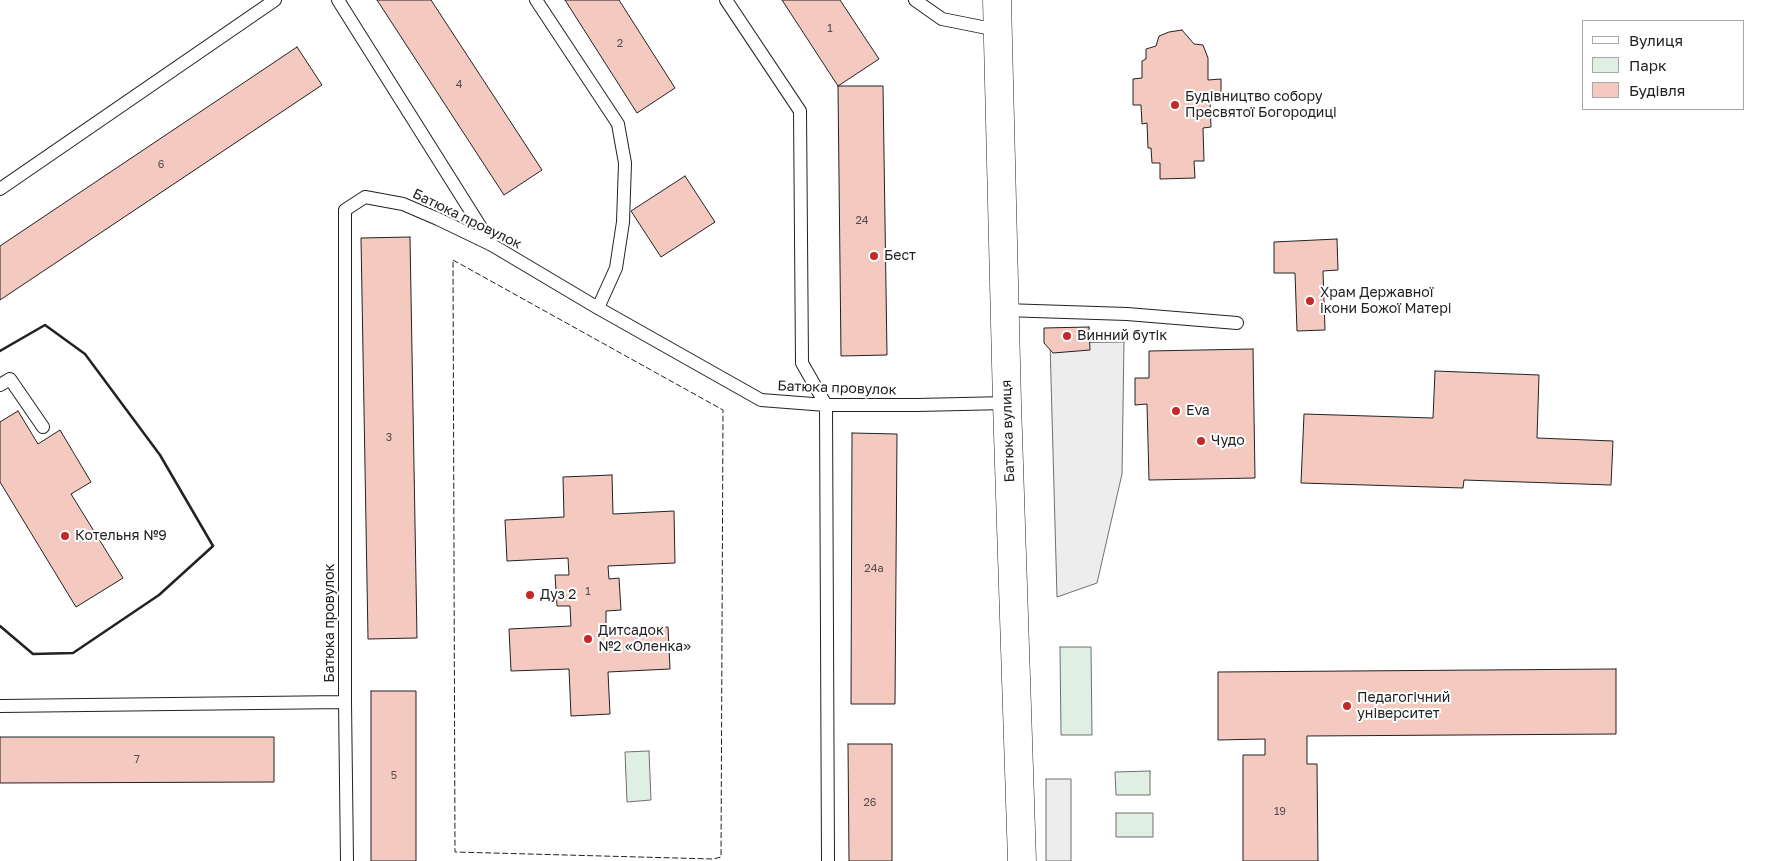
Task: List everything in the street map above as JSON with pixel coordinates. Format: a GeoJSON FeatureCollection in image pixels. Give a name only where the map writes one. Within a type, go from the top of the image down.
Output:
{"type":"FeatureCollection","features":[{"type":"Feature","properties":{"kind":"street","name":"Батюка вулиця"},"geometry":{"type":"LineString","coordinates":[[997,0],[1004,310],[1022,861]]}},
{"type":"Feature","properties":{"kind":"lane"},"geometry":{"type":"LineString","coordinates":[[0,189],[274,0]]}},
{"type":"Feature","properties":{"kind":"lane"},"geometry":{"type":"LineString","coordinates":[[338,0],[492,245]]}},
{"type":"Feature","properties":{"kind":"lane"},"geometry":{"type":"LineString","coordinates":[[536,0],[618,124],[625,163],[623,222],[616,268],[598,308]]}},
{"type":"Feature","properties":{"kind":"lane"},"geometry":{"type":"LineString","coordinates":[[726,0],[800,111],[802,363],[826,405],[828,861]]}},
{"type":"Feature","properties":{"kind":"lane"},"geometry":{"type":"LineString","coordinates":[[915,0],[942,19],[997,30]]}},
{"type":"Feature","properties":{"kind":"lane","name":"Батюка провулок"},"geometry":{"type":"LineString","coordinates":[[347,861],[344,210],[365,197],[402,204],[492,245],[598,308],[761,400],[826,405],[1007,403]]}},
{"type":"Feature","properties":{"kind":"lane"},"geometry":{"type":"LineString","coordinates":[[1004,310],[1127,314],[1237,323]]}},
{"type":"Feature","properties":{"kind":"lane"},"geometry":{"type":"LineString","coordinates":[[0,385],[10,379],[43,427]]}},
{"type":"Feature","properties":{"kind":"lane","name":"Батюка провулок"},"geometry":{"type":"LineString","coordinates":[[0,706],[345,702]]}},
{"type":"Feature","properties":{"kind":"green space"},"geometry":{"type":"Polygon","coordinates":[[[1060,647],[1091,647],[1092,735],[1061,735],[1060,647]]]}},
{"type":"Feature","properties":{"kind":"green space"},"geometry":{"type":"Polygon","coordinates":[[[649,751],[651,800],[627,802],[625,752],[649,751]]]}},
{"type":"Feature","properties":{"kind":"green space"},"geometry":{"type":"Polygon","coordinates":[[[1150,771],[1150,795],[1116,795],[1115,772],[1150,771]]]}},
{"type":"Feature","properties":{"kind":"green space"},"geometry":{"type":"Polygon","coordinates":[[[1116,813],[1153,813],[1153,837],[1116,837],[1116,813]]]}},
{"type":"Feature","properties":{"kind":"shaded area"},"geometry":{"type":"Polygon","coordinates":[[[1124,342],[1122,474],[1097,583],[1057,597],[1050,343],[1124,342]]]}},
{"type":"Feature","properties":{"kind":"shaded area"},"geometry":{"type":"Polygon","coordinates":[[[1046,779],[1071,779],[1071,861],[1046,861],[1046,779]]]}},
{"type":"Feature","properties":{"kind":"building"},"geometry":{"type":"Polygon","coordinates":[[[377,0],[431,0],[542,170],[504,195],[377,0]]]}},
{"type":"Feature","properties":{"kind":"building"},"geometry":{"type":"Polygon","coordinates":[[[565,0],[619,0],[675,88],[637,113],[565,0]]]}},
{"type":"Feature","properties":{"kind":"building"},"geometry":{"type":"Polygon","coordinates":[[[782,0],[840,0],[879,59],[838,86],[782,0]]]}},
{"type":"Feature","properties":{"kind":"building","name":"Будівництво собору Пресвятої Богородиці"},"geometry":{"type":"Polygon","coordinates":[[[1182,30],[1194,44],[1203,45],[1208,58],[1208,80],[1221,79],[1221,100],[1210,101],[1211,127],[1203,128],[1204,161],[1194,161],[1195,178],[1160,179],[1160,163],[1152,163],[1151,148],[1148,148],[1147,123],[1142,124],[1141,105],[1133,105],[1133,79],[1142,78],[1142,61],[1146,59],[1146,49],[1156,46],[1159,36],[1182,30]]]}},
{"type":"Feature","properties":{"kind":"building"},"geometry":{"type":"Polygon","coordinates":[[[297,47],[322,85],[0,300],[0,246],[297,47]]]}},
{"type":"Feature","properties":{"kind":"building"},"geometry":{"type":"Polygon","coordinates":[[[838,86],[883,86],[887,355],[841,356],[838,86]]]}},
{"type":"Feature","properties":{"kind":"building"},"geometry":{"type":"Polygon","coordinates":[[[685,176],[715,222],[661,257],[631,211],[685,176]]]}},
{"type":"Feature","properties":{"kind":"building"},"geometry":{"type":"Polygon","coordinates":[[[410,237],[417,638],[368,639],[361,238],[410,237]]]}},
{"type":"Feature","properties":{"kind":"building","name":"Храм Державної ікони Божої Матері"},"geometry":{"type":"Polygon","coordinates":[[[1337,239],[1338,270],[1323,271],[1325,330],[1297,331],[1295,273],[1274,273],[1274,242],[1337,239]]]}},
{"type":"Feature","properties":{"kind":"building","name":"Винний бутік"},"geometry":{"type":"Polygon","coordinates":[[[1089,327],[1090,350],[1053,353],[1044,343],[1044,328],[1089,327]]]}},
{"type":"Feature","properties":{"kind":"building","name":"Чудо"},"geometry":{"type":"Polygon","coordinates":[[[1253,349],[1255,478],[1149,480],[1147,404],[1135,405],[1135,378],[1149,378],[1149,351],[1253,349]]]}},
{"type":"Feature","properties":{"kind":"building"},"geometry":{"type":"Polygon","coordinates":[[[1435,371],[1539,375],[1537,438],[1613,441],[1611,485],[1464,480],[1463,488],[1301,483],[1304,414],[1433,418],[1435,371]]]}},
{"type":"Feature","properties":{"kind":"building","name":"Котельня №9"},"geometry":{"type":"Polygon","coordinates":[[[18,411],[38,444],[60,430],[91,482],[71,494],[123,578],[76,607],[0,482],[0,422],[18,411]]]}},
{"type":"Feature","properties":{"kind":"building"},"geometry":{"type":"Polygon","coordinates":[[[852,433],[897,434],[895,704],[851,704],[852,433]]]}},
{"type":"Feature","properties":{"kind":"building"},"geometry":{"type":"Polygon","coordinates":[[[612,475],[613,514],[674,511],[675,563],[608,566],[609,579],[619,578],[621,610],[606,611],[606,630],[668,627],[670,669],[608,672],[610,714],[571,716],[569,669],[511,671],[509,629],[571,626],[570,606],[557,606],[555,575],[569,575],[568,558],[507,561],[505,520],[564,517],[563,477],[612,475]]]}},
{"type":"Feature","properties":{"kind":"building"},"geometry":{"type":"Polygon","coordinates":[[[1616,669],[1616,734],[1307,736],[1307,764],[1317,764],[1318,861],[1243,861],[1243,755],[1265,755],[1265,739],[1218,740],[1218,672],[1616,669]]]}},
{"type":"Feature","properties":{"kind":"building"},"geometry":{"type":"Polygon","coordinates":[[[371,691],[416,691],[416,861],[371,861],[371,691]]]}},
{"type":"Feature","properties":{"kind":"building"},"geometry":{"type":"Polygon","coordinates":[[[0,737],[274,737],[274,782],[0,783],[0,737]]]}},
{"type":"Feature","properties":{"kind":"building"},"geometry":{"type":"Polygon","coordinates":[[[848,744],[892,744],[892,861],[849,861],[848,744]]]}},
{"type":"Feature","properties":{"kind":"fence"},"geometry":{"type":"LineString","coordinates":[[453,260],[723,410],[721,857],[713,859],[455,852],[453,260]]}},
{"type":"Feature","properties":{"kind":"wall"},"geometry":{"type":"LineString","coordinates":[[0,351],[45,325],[85,354],[160,455],[213,546],[159,595],[73,653],[33,654],[0,626]]}},
{"type":"Feature","properties":{"kind":"place","name":"Будівництво собору Пресвятої Богородиці"},"geometry":{"type":"Point","coordinates":[1175,105]}},
{"type":"Feature","properties":{"kind":"place","name":"Бест"},"geometry":{"type":"Point","coordinates":[874,256]}},
{"type":"Feature","properties":{"kind":"place","name":"Храм Державної ікони Божої Матері"},"geometry":{"type":"Point","coordinates":[1310,301]}},
{"type":"Feature","properties":{"kind":"place","name":"Винний бутік"},"geometry":{"type":"Point","coordinates":[1067,336]}},
{"type":"Feature","properties":{"kind":"place","name":"Eva"},"geometry":{"type":"Point","coordinates":[1176,411]}},
{"type":"Feature","properties":{"kind":"place","name":"Чудо"},"geometry":{"type":"Point","coordinates":[1201,441]}},
{"type":"Feature","properties":{"kind":"place","name":"Котельня №9"},"geometry":{"type":"Point","coordinates":[65,536]}},
{"type":"Feature","properties":{"kind":"place","name":"Дуз 2"},"geometry":{"type":"Point","coordinates":[530,595]}},
{"type":"Feature","properties":{"kind":"place","name":"Дитсадок №2 «Оленка»"},"geometry":{"type":"Point","coordinates":[588,639]}},
{"type":"Feature","properties":{"kind":"place","name":"Педагогічний університет"},"geometry":{"type":"Point","coordinates":[1347,706]}}]}
